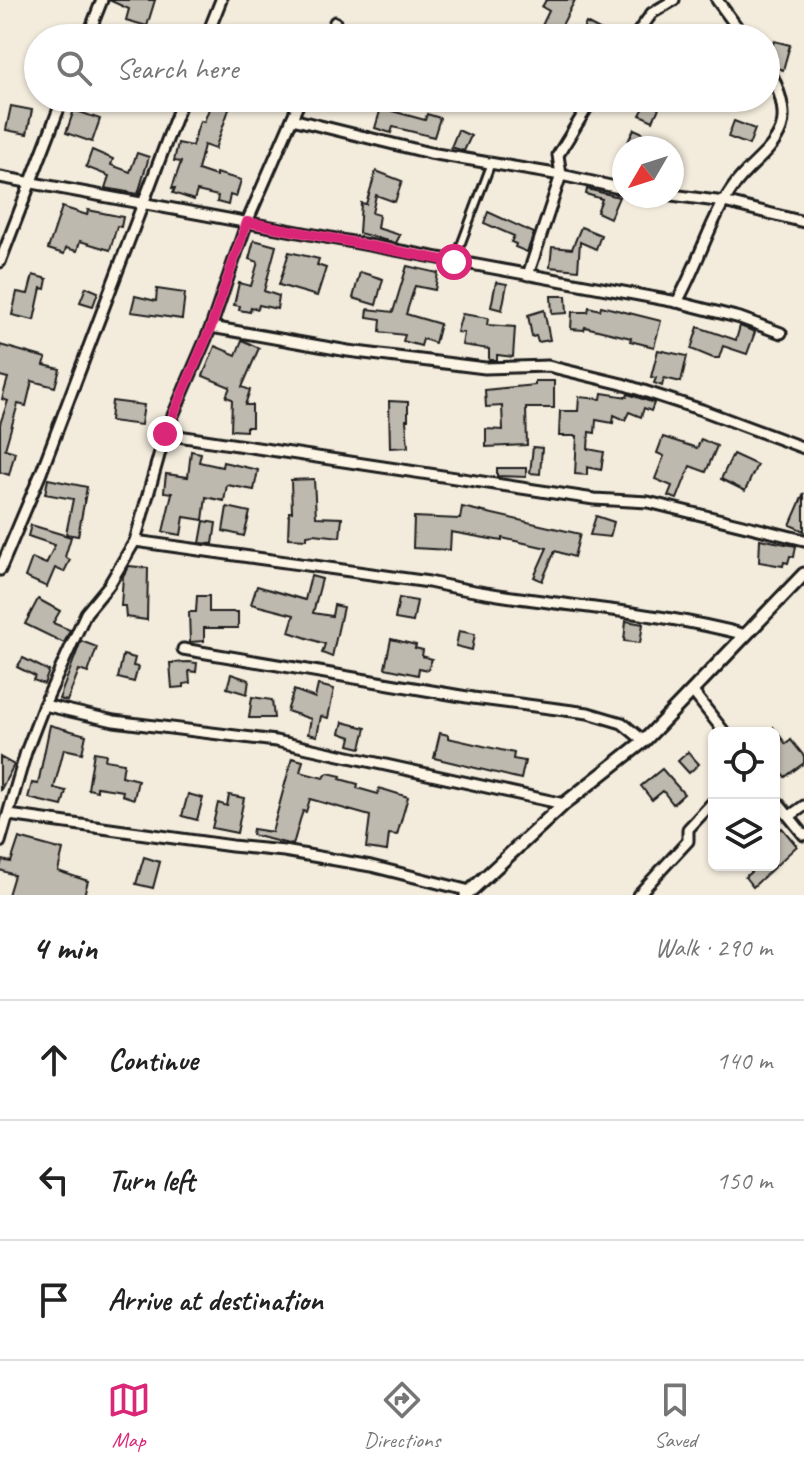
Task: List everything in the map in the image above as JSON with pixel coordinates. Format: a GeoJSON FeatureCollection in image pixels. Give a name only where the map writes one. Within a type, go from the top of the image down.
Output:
{"type":"FeatureCollection","features":[{"type":"Feature","properties":{"kind":"street"},"geometry":{"type":"LineString","coordinates":[[93,24],[102,0]]}},
{"type":"Feature","properties":{"kind":"street"},"geometry":{"type":"LineString","coordinates":[[212,24],[221,0]]}},
{"type":"Feature","properties":{"kind":"street"},"geometry":{"type":"LineString","coordinates":[[644,24],[652,13],[674,0]]}},
{"type":"Feature","properties":{"kind":"street"},"geometry":{"type":"LineString","coordinates":[[717,0],[735,24]]}},
{"type":"Feature","properties":{"kind":"street"},"geometry":{"type":"LineString","coordinates":[[677,302],[724,202],[735,184],[765,153],[781,128],[780,104]]}},
{"type":"Feature","properties":{"kind":"street"},"geometry":{"type":"LineString","coordinates":[[0,262],[58,112]]}},
{"type":"Feature","properties":{"kind":"street"},"geometry":{"type":"LineString","coordinates":[[0,570],[41,473],[178,112]]}},
{"type":"Feature","properties":{"kind":"street"},"geometry":{"type":"LineString","coordinates":[[0,842],[26,752],[44,705],[86,613],[109,585],[135,541],[165,434],[211,327],[247,222],[295,112]]}},
{"type":"Feature","properties":{"kind":"street"},"geometry":{"type":"LineString","coordinates":[[528,275],[561,175],[558,155],[584,112]]}},
{"type":"Feature","properties":{"kind":"street"},"geometry":{"type":"LineString","coordinates":[[292,119],[430,153],[612,186]]}},
{"type":"Feature","properties":{"kind":"street"},"geometry":{"type":"LineString","coordinates":[[0,177],[677,302],[740,318],[781,333]]}},
{"type":"Feature","properties":{"kind":"street"},"geometry":{"type":"LineString","coordinates":[[684,197],[724,202],[804,222]]}},
{"type":"Feature","properties":{"kind":"street"},"geometry":{"type":"LineString","coordinates":[[211,327],[348,351],[485,368],[548,366],[622,384],[804,448]]}},
{"type":"Feature","properties":{"kind":"street"},"geometry":{"type":"LineString","coordinates":[[165,434],[594,499],[648,502],[804,540]]}},
{"type":"Feature","properties":{"kind":"street"},"geometry":{"type":"LineString","coordinates":[[135,541],[429,582],[477,593],[588,605],[746,635]]}},
{"type":"Feature","properties":{"kind":"street"},"geometry":{"type":"LineString","coordinates":[[9,815],[284,851],[371,866],[468,893],[564,804],[644,741],[804,574]]}},
{"type":"Feature","properties":{"kind":"street"},"geometry":{"type":"LineString","coordinates":[[183,649],[473,698],[588,713],[622,723],[644,741]]}},
{"type":"Feature","properties":{"kind":"street"},"geometry":{"type":"LineString","coordinates":[[693,692],[720,727]]}},
{"type":"Feature","properties":{"kind":"street"},"geometry":{"type":"LineString","coordinates":[[44,705],[114,721],[276,741],[564,804]]}},
{"type":"Feature","properties":{"kind":"street"},"geometry":{"type":"LineString","coordinates":[[775,799],[804,835]]}},
{"type":"Feature","properties":{"kind":"street"},"geometry":{"type":"LineString","coordinates":[[790,816],[804,806]]}},
{"type":"Feature","properties":{"kind":"street"},"geometry":{"type":"LineString","coordinates":[[638,895],[688,841],[688,829],[708,807]]}},
{"type":"Feature","properties":{"kind":"lane"},"geometry":{"type":"LineString","coordinates":[[454,262],[491,163]]}},
{"type":"Feature","properties":{"kind":"building"},"geometry":{"type":"Polygon","coordinates":[[[109,0],[155,0],[148,24],[126,20],[129,9],[109,0]]]}},
{"type":"Feature","properties":{"kind":"building"},"geometry":{"type":"Polygon","coordinates":[[[546,0],[575,0],[563,24],[543,24],[549,11],[542,7],[546,0]]]}},
{"type":"Feature","properties":{"kind":"building"},"geometry":{"type":"Polygon","coordinates":[[[780,42],[790,45],[783,70],[780,69],[780,42]]]}},
{"type":"Feature","properties":{"kind":"building"},"geometry":{"type":"Polygon","coordinates":[[[11,106],[32,112],[27,134],[6,130],[11,106]]]}},
{"type":"Feature","properties":{"kind":"building"},"geometry":{"type":"Polygon","coordinates":[[[73,112],[100,119],[92,142],[66,133],[73,112]]]}},
{"type":"Feature","properties":{"kind":"building"},"geometry":{"type":"Polygon","coordinates":[[[208,112],[228,112],[215,149],[204,145],[198,170],[241,180],[236,197],[230,195],[228,205],[217,202],[218,196],[197,191],[194,200],[173,193],[181,162],[174,161],[178,143],[192,146],[200,121],[204,122],[208,112]]]}},
{"type":"Feature","properties":{"kind":"building"},"geometry":{"type":"Polygon","coordinates":[[[380,112],[396,112],[425,120],[427,114],[440,118],[434,137],[393,127],[391,133],[375,128],[380,112]]]}},
{"type":"Feature","properties":{"kind":"building"},"geometry":{"type":"Polygon","coordinates":[[[642,112],[657,112],[653,121],[640,115],[642,112]]]}},
{"type":"Feature","properties":{"kind":"building"},"geometry":{"type":"Polygon","coordinates":[[[734,121],[755,129],[749,145],[728,137],[734,121]]]}},
{"type":"Feature","properties":{"kind":"building"},"geometry":{"type":"Polygon","coordinates":[[[634,129],[650,136],[631,136],[634,129]]]}},
{"type":"Feature","properties":{"kind":"building"},"geometry":{"type":"Polygon","coordinates":[[[458,130],[471,136],[464,151],[451,147],[458,130]]]}},
{"type":"Feature","properties":{"kind":"building"},"geometry":{"type":"Polygon","coordinates":[[[92,150],[113,159],[111,165],[130,172],[137,153],[149,157],[138,194],[105,188],[109,176],[86,167],[92,150]]]}},
{"type":"Feature","properties":{"kind":"building"},"geometry":{"type":"Polygon","coordinates":[[[376,171],[402,181],[395,202],[376,195],[372,213],[379,215],[377,228],[400,235],[396,243],[359,233],[361,203],[366,204],[376,171]]]}},
{"type":"Feature","properties":{"kind":"building"},"geometry":{"type":"Polygon","coordinates":[[[587,189],[612,195],[614,208],[610,218],[597,212],[602,199],[586,194],[587,189]]]}},
{"type":"Feature","properties":{"kind":"building"},"geometry":{"type":"Polygon","coordinates":[[[62,207],[87,215],[88,210],[123,217],[110,250],[80,241],[77,251],[66,248],[64,254],[48,249],[62,207]]]}},
{"type":"Feature","properties":{"kind":"building"},"geometry":{"type":"Polygon","coordinates":[[[488,212],[534,233],[527,252],[515,247],[516,244],[511,242],[514,236],[484,223],[488,212]]]}},
{"type":"Feature","properties":{"kind":"building"},"geometry":{"type":"Polygon","coordinates":[[[581,227],[601,235],[596,249],[580,242],[578,270],[550,267],[552,247],[572,249],[581,227]]]}},
{"type":"Feature","properties":{"kind":"building"},"geometry":{"type":"Polygon","coordinates":[[[254,240],[276,246],[264,291],[279,296],[277,309],[259,305],[258,309],[251,307],[250,312],[239,310],[240,306],[234,305],[239,283],[251,286],[258,262],[249,259],[254,240]]]}},
{"type":"Feature","properties":{"kind":"building"},"geometry":{"type":"Polygon","coordinates":[[[289,252],[319,259],[317,265],[326,268],[317,296],[279,285],[289,252]]]}},
{"type":"Feature","properties":{"kind":"building"},"geometry":{"type":"Polygon","coordinates":[[[407,266],[438,273],[435,290],[415,286],[406,314],[440,324],[435,343],[423,339],[421,346],[403,341],[405,335],[380,332],[381,319],[367,317],[368,309],[393,312],[407,266]]]}},
{"type":"Feature","properties":{"kind":"building"},"geometry":{"type":"Polygon","coordinates":[[[360,272],[383,279],[376,305],[353,298],[360,272]]]}},
{"type":"Feature","properties":{"kind":"building"},"geometry":{"type":"Polygon","coordinates":[[[33,275],[47,279],[45,289],[41,288],[34,320],[12,315],[17,292],[28,294],[33,275]]]}},
{"type":"Feature","properties":{"kind":"building"},"geometry":{"type":"Polygon","coordinates":[[[496,282],[507,284],[502,310],[491,307],[496,282]]]}},
{"type":"Feature","properties":{"kind":"building"},"geometry":{"type":"Polygon","coordinates":[[[86,287],[98,292],[93,306],[80,302],[86,287]]]}},
{"type":"Feature","properties":{"kind":"building"},"geometry":{"type":"Polygon","coordinates":[[[157,289],[185,293],[182,319],[131,312],[135,296],[156,301],[157,289]]]}},
{"type":"Feature","properties":{"kind":"building"},"geometry":{"type":"Polygon","coordinates":[[[551,296],[566,296],[567,313],[552,314],[551,296]]]}},
{"type":"Feature","properties":{"kind":"building"},"geometry":{"type":"Polygon","coordinates":[[[601,306],[661,321],[654,347],[585,327],[584,330],[571,329],[572,312],[588,312],[589,307],[600,310],[601,306]]]}},
{"type":"Feature","properties":{"kind":"building"},"geometry":{"type":"Polygon","coordinates":[[[544,310],[550,340],[538,342],[536,336],[532,337],[528,315],[544,310]]]}},
{"type":"Feature","properties":{"kind":"building"},"geometry":{"type":"Polygon","coordinates":[[[462,314],[488,318],[487,325],[515,327],[513,357],[497,355],[497,360],[489,360],[489,349],[462,345],[464,333],[457,332],[462,314]]]}},
{"type":"Feature","properties":{"kind":"building"},"geometry":{"type":"Polygon","coordinates":[[[740,326],[755,332],[747,354],[723,346],[719,358],[713,358],[691,349],[698,327],[736,340],[740,326]]]}},
{"type":"Feature","properties":{"kind":"building"},"geometry":{"type":"Polygon","coordinates":[[[242,340],[259,348],[242,387],[250,390],[245,405],[252,405],[252,427],[246,427],[246,431],[231,430],[232,399],[226,397],[230,387],[203,376],[215,346],[236,355],[242,340]]]}},
{"type":"Feature","properties":{"kind":"building"},"geometry":{"type":"Polygon","coordinates":[[[0,345],[46,358],[44,365],[60,369],[55,387],[32,381],[26,406],[18,404],[5,449],[15,452],[9,475],[0,472],[0,424],[8,401],[2,399],[8,378],[0,376],[0,345]]]}},
{"type":"Feature","properties":{"kind":"building"},"geometry":{"type":"Polygon","coordinates":[[[658,350],[687,356],[681,382],[664,378],[662,386],[654,383],[656,378],[651,377],[658,350]]]}},
{"type":"Feature","properties":{"kind":"building"},"geometry":{"type":"Polygon","coordinates":[[[535,381],[554,381],[554,408],[526,408],[527,445],[486,447],[486,429],[503,430],[502,406],[486,407],[485,390],[535,385],[535,381]]]}},
{"type":"Feature","properties":{"kind":"building"},"geometry":{"type":"Polygon","coordinates":[[[602,393],[627,397],[628,394],[654,403],[651,411],[644,408],[641,417],[629,412],[625,420],[614,415],[613,423],[596,420],[595,433],[589,432],[588,449],[604,452],[601,470],[587,467],[587,475],[575,474],[577,436],[559,436],[560,411],[578,411],[579,397],[601,399],[602,393]]]}},
{"type":"Feature","properties":{"kind":"building"},"geometry":{"type":"Polygon","coordinates":[[[112,401],[144,405],[141,425],[110,421],[112,401]]]}},
{"type":"Feature","properties":{"kind":"building"},"geometry":{"type":"Polygon","coordinates":[[[389,401],[408,402],[408,447],[390,448],[389,401]]]}},
{"type":"Feature","properties":{"kind":"building"},"geometry":{"type":"Polygon","coordinates":[[[663,437],[697,448],[701,439],[717,446],[706,472],[690,466],[677,499],[668,496],[672,486],[655,479],[664,456],[657,453],[663,437]]]}},
{"type":"Feature","properties":{"kind":"building"},"geometry":{"type":"Polygon","coordinates":[[[533,447],[542,448],[540,474],[530,473],[533,447]]]}},
{"type":"Feature","properties":{"kind":"building"},"geometry":{"type":"Polygon","coordinates":[[[191,451],[201,453],[199,462],[222,467],[223,462],[258,470],[254,490],[227,485],[224,501],[206,497],[203,520],[184,517],[181,535],[163,532],[172,493],[164,492],[166,474],[188,477],[191,451]]]}},
{"type":"Feature","properties":{"kind":"building"},"geometry":{"type":"Polygon","coordinates":[[[733,454],[757,465],[745,491],[721,479],[733,454]]]}},
{"type":"Feature","properties":{"kind":"building"},"geometry":{"type":"Polygon","coordinates":[[[497,468],[526,468],[526,477],[497,476],[497,468]]]}},
{"type":"Feature","properties":{"kind":"building"},"geometry":{"type":"Polygon","coordinates":[[[48,479],[87,487],[78,536],[66,534],[73,499],[45,494],[48,479]]]}},
{"type":"Feature","properties":{"kind":"building"},"geometry":{"type":"Polygon","coordinates":[[[314,479],[316,517],[342,518],[340,537],[314,534],[307,535],[307,539],[288,538],[289,512],[292,512],[291,480],[314,479]]]}},
{"type":"Feature","properties":{"kind":"building"},"geometry":{"type":"Polygon","coordinates":[[[804,493],[804,531],[790,525],[804,493]]]}},
{"type":"Feature","properties":{"kind":"building"},"geometry":{"type":"Polygon","coordinates":[[[227,507],[250,512],[244,536],[223,531],[227,507]]]}},
{"type":"Feature","properties":{"kind":"building"},"geometry":{"type":"Polygon","coordinates":[[[462,507],[580,534],[574,557],[555,551],[542,581],[534,577],[547,548],[502,538],[502,541],[451,532],[450,550],[413,548],[414,517],[460,519],[462,507]]]}},
{"type":"Feature","properties":{"kind":"building"},"geometry":{"type":"Polygon","coordinates":[[[596,516],[614,522],[610,537],[590,535],[596,516]]]}},
{"type":"Feature","properties":{"kind":"building"},"geometry":{"type":"Polygon","coordinates":[[[204,521],[216,523],[213,544],[200,543],[204,521]]]}},
{"type":"Feature","properties":{"kind":"building"},"geometry":{"type":"Polygon","coordinates":[[[31,525],[71,537],[65,557],[70,560],[64,572],[55,568],[47,587],[25,577],[32,558],[46,564],[55,545],[28,536],[31,525]]]}},
{"type":"Feature","properties":{"kind":"building"},"geometry":{"type":"Polygon","coordinates":[[[760,539],[796,546],[794,557],[790,556],[783,566],[759,562],[760,539]]]}},
{"type":"Feature","properties":{"kind":"building"},"geometry":{"type":"Polygon","coordinates":[[[129,566],[148,568],[147,620],[126,617],[125,606],[121,606],[123,576],[129,566]]]}},
{"type":"Feature","properties":{"kind":"building"},"geometry":{"type":"Polygon","coordinates":[[[311,576],[322,579],[313,613],[332,616],[334,605],[343,607],[332,657],[322,653],[325,644],[289,632],[294,615],[251,604],[257,586],[305,600],[311,576]]]}},
{"type":"Feature","properties":{"kind":"building"},"geometry":{"type":"Polygon","coordinates":[[[197,596],[209,596],[209,612],[238,612],[238,628],[204,628],[204,641],[190,642],[189,612],[196,612],[197,596]]]}},
{"type":"Feature","properties":{"kind":"building"},"geometry":{"type":"Polygon","coordinates":[[[399,598],[417,601],[413,622],[395,619],[399,598]]]}},
{"type":"Feature","properties":{"kind":"building"},"geometry":{"type":"Polygon","coordinates":[[[38,599],[60,611],[53,623],[70,630],[64,643],[25,624],[38,599]]]}},
{"type":"Feature","properties":{"kind":"building"},"geometry":{"type":"Polygon","coordinates":[[[626,621],[643,624],[640,643],[624,641],[626,621]]]}},
{"type":"Feature","properties":{"kind":"building"},"geometry":{"type":"Polygon","coordinates":[[[459,631],[475,634],[472,650],[456,646],[459,631]]]}},
{"type":"Feature","properties":{"kind":"building"},"geometry":{"type":"Polygon","coordinates":[[[391,639],[416,645],[415,648],[423,650],[422,656],[432,659],[428,670],[419,668],[418,675],[385,668],[391,639]]]}},
{"type":"Feature","properties":{"kind":"building"},"geometry":{"type":"Polygon","coordinates":[[[81,641],[97,647],[88,673],[79,670],[67,701],[59,699],[81,641]]]}},
{"type":"Feature","properties":{"kind":"building"},"geometry":{"type":"Polygon","coordinates":[[[123,655],[135,658],[133,666],[138,667],[134,682],[118,678],[123,655]]]}},
{"type":"Feature","properties":{"kind":"building"},"geometry":{"type":"Polygon","coordinates":[[[23,658],[49,671],[44,684],[33,680],[35,676],[17,667],[23,658]]]}},
{"type":"Feature","properties":{"kind":"building"},"geometry":{"type":"Polygon","coordinates":[[[170,663],[197,663],[196,672],[189,671],[190,683],[172,688],[170,663]]]}},
{"type":"Feature","properties":{"kind":"building"},"geometry":{"type":"Polygon","coordinates":[[[231,674],[249,680],[247,694],[227,688],[231,674]]]}},
{"type":"Feature","properties":{"kind":"building"},"geometry":{"type":"Polygon","coordinates":[[[318,685],[334,689],[328,718],[321,716],[317,736],[308,734],[311,719],[287,711],[294,690],[315,698],[318,685]]]}},
{"type":"Feature","properties":{"kind":"building"},"geometry":{"type":"Polygon","coordinates":[[[252,697],[272,700],[274,718],[249,718],[252,697]]]}},
{"type":"Feature","properties":{"kind":"building"},"geometry":{"type":"Polygon","coordinates":[[[343,722],[366,728],[361,748],[349,745],[351,737],[340,733],[343,722]]]}},
{"type":"Feature","properties":{"kind":"building"},"geometry":{"type":"Polygon","coordinates":[[[50,725],[86,735],[82,753],[64,749],[54,788],[66,791],[62,806],[28,798],[32,783],[38,784],[50,725]]]}},
{"type":"Feature","properties":{"kind":"building"},"geometry":{"type":"Polygon","coordinates":[[[440,733],[448,735],[448,738],[514,753],[513,759],[525,761],[521,779],[434,758],[440,733]]]}},
{"type":"Feature","properties":{"kind":"building"},"geometry":{"type":"Polygon","coordinates":[[[780,736],[786,744],[791,740],[804,756],[804,763],[785,777],[780,770],[780,736]]]}},
{"type":"Feature","properties":{"kind":"building"},"geometry":{"type":"Polygon","coordinates":[[[94,752],[106,754],[105,760],[124,763],[122,776],[138,780],[134,799],[122,795],[123,791],[97,787],[97,791],[88,789],[94,752]]]}},
{"type":"Feature","properties":{"kind":"building"},"geometry":{"type":"Polygon","coordinates":[[[688,752],[699,764],[689,773],[678,761],[688,752]]]}},
{"type":"Feature","properties":{"kind":"building"},"geometry":{"type":"Polygon","coordinates":[[[0,757],[14,765],[0,791],[0,757]]]}},
{"type":"Feature","properties":{"kind":"building"},"geometry":{"type":"Polygon","coordinates":[[[292,758],[303,761],[300,772],[323,778],[328,773],[341,776],[340,779],[358,784],[357,788],[378,794],[379,788],[408,797],[397,835],[389,834],[387,851],[366,848],[370,816],[310,799],[306,812],[303,811],[293,845],[252,835],[253,829],[272,832],[292,758]]]}},
{"type":"Feature","properties":{"kind":"building"},"geometry":{"type":"Polygon","coordinates":[[[662,769],[684,794],[673,804],[663,791],[652,800],[641,786],[662,769]]]}},
{"type":"Feature","properties":{"kind":"building"},"geometry":{"type":"Polygon","coordinates":[[[188,794],[203,798],[197,820],[182,816],[188,794]]]}},
{"type":"Feature","properties":{"kind":"building"},"geometry":{"type":"Polygon","coordinates":[[[229,795],[244,798],[237,833],[212,828],[218,803],[227,806],[229,795]]]}},
{"type":"Feature","properties":{"kind":"building"},"geometry":{"type":"Polygon","coordinates":[[[782,828],[797,846],[780,862],[782,828]]]}},
{"type":"Feature","properties":{"kind":"building"},"geometry":{"type":"Polygon","coordinates":[[[19,838],[63,850],[58,871],[88,881],[84,895],[8,895],[14,875],[0,868],[2,860],[11,862],[19,838]]]}},
{"type":"Feature","properties":{"kind":"building"},"geometry":{"type":"Polygon","coordinates":[[[144,857],[160,862],[153,888],[136,884],[144,857]]]}},
{"type":"Feature","properties":{"kind":"building"},"geometry":{"type":"Polygon","coordinates":[[[752,871],[770,871],[753,887],[745,877],[752,871]]]}},
{"type":"Feature","properties":{"kind":"route"},"geometry":{"type":"LineString","coordinates":[[165,434],[211,327],[247,222],[454,262]]}}]}
